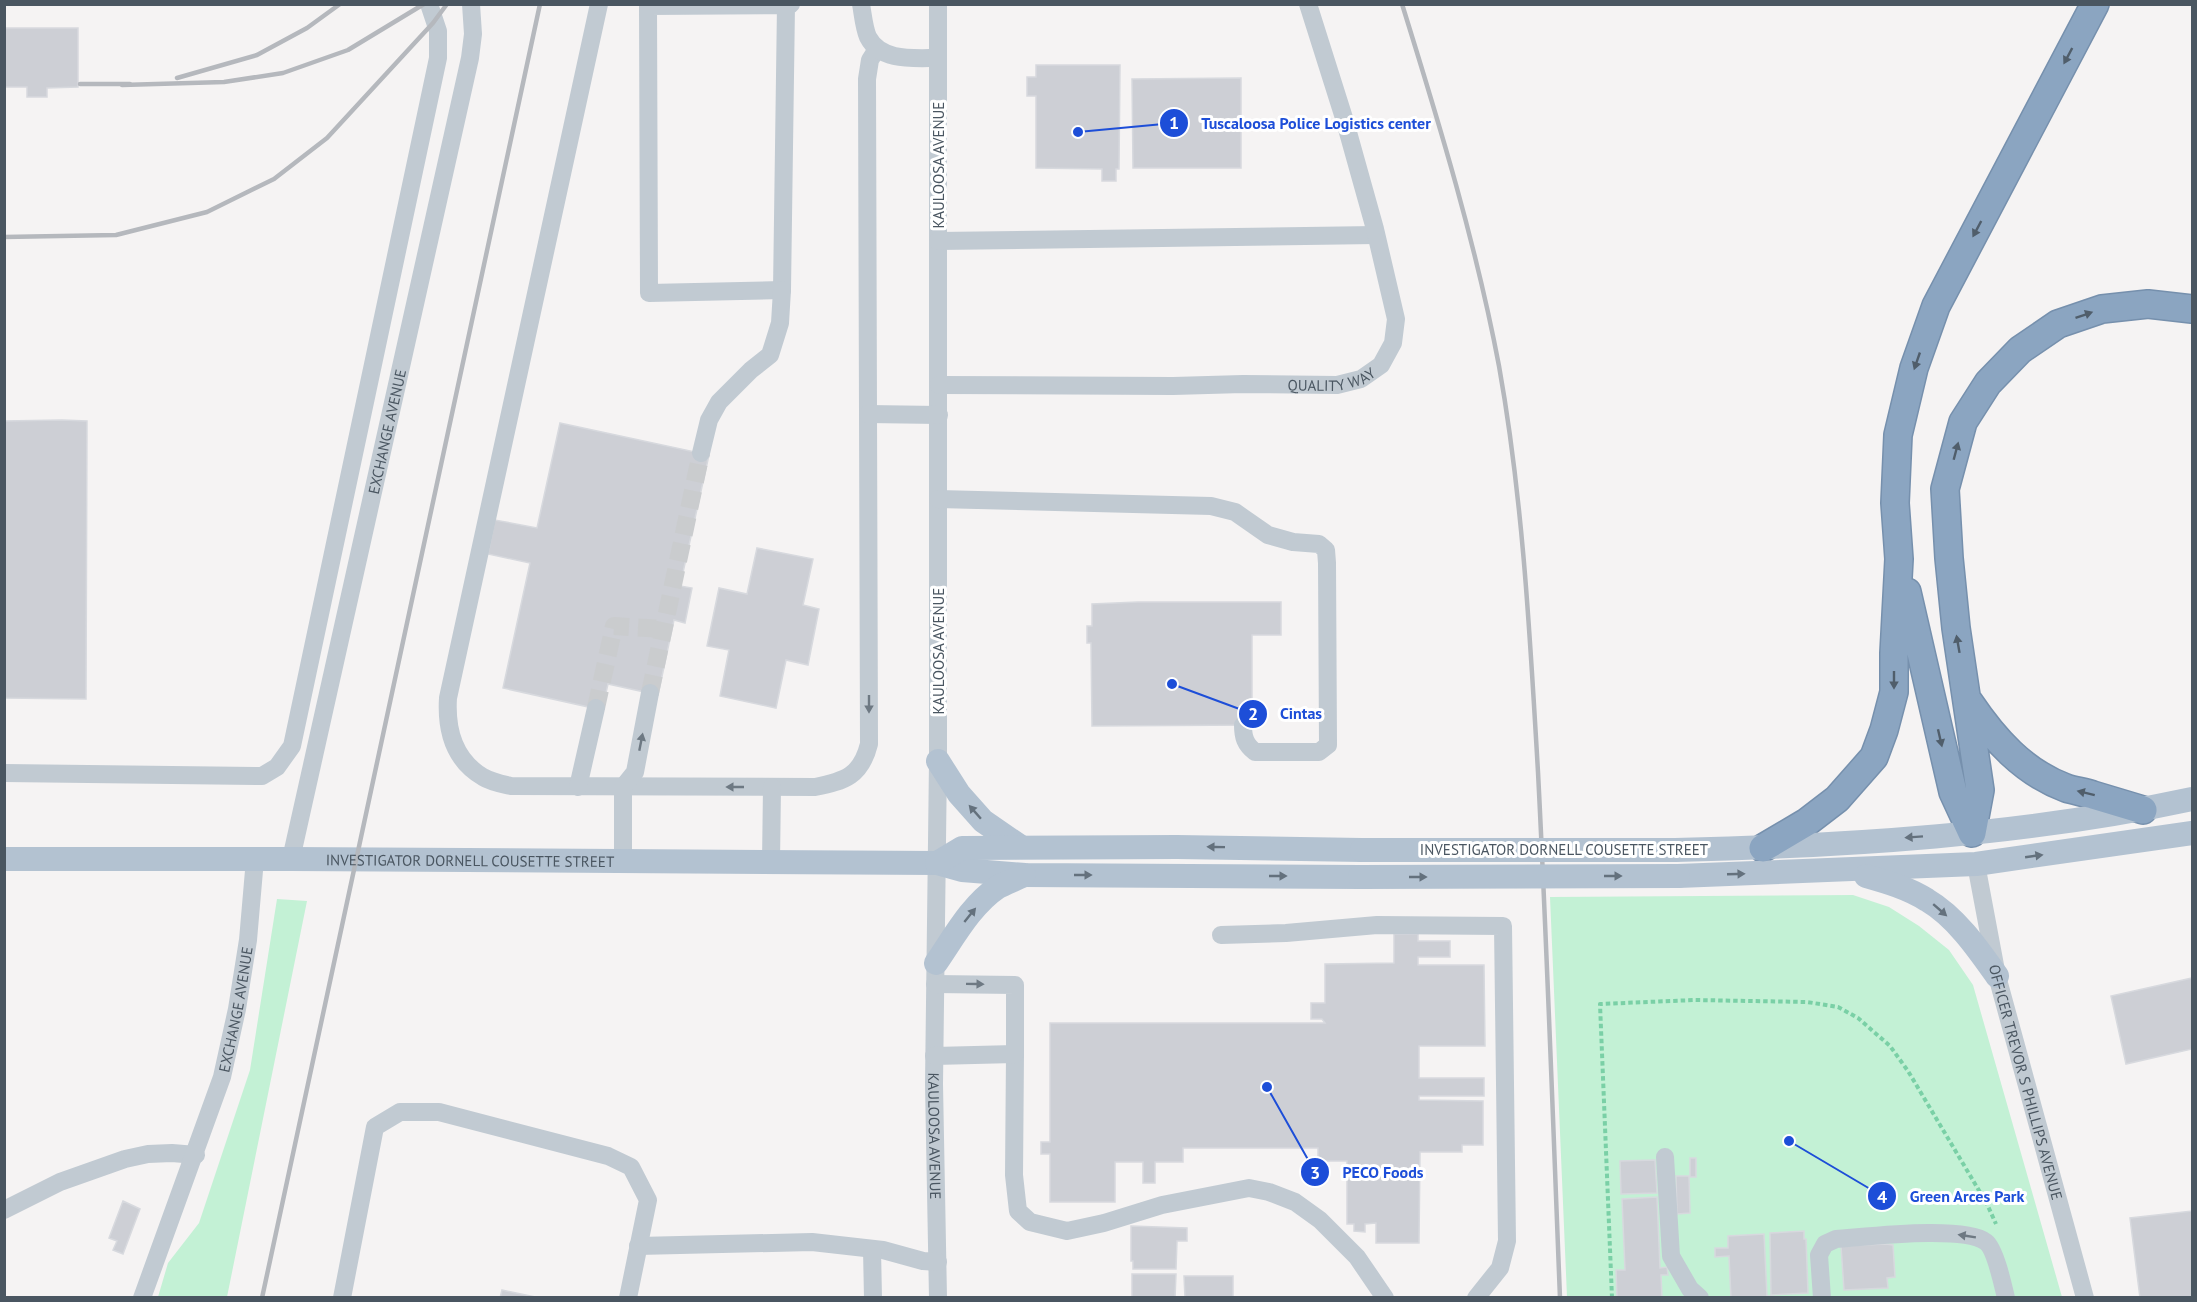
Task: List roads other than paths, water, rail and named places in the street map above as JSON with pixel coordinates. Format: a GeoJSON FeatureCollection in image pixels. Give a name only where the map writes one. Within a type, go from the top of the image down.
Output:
{"type":"FeatureCollection","features":[{"type":"Feature","properties":{"kind":"highway"},"geometry":{"type":"LineString","coordinates":[[1763,848],[1807,822],[1837,799],[1874,757],[1894,692],[1899,559],[1895,503],[1898,435],[1918,358],[1936,306],[2096,4]]}},
{"type":"Feature","properties":{"kind":"highway"},"geometry":{"type":"LineString","coordinates":[[1972,833],[1980,790],[1956,628],[1949,558],[1946,489],[1963,422],[1988,383],[2020,350],[2058,324],[2102,309],[2148,304],[2193,309]]}},
{"type":"Feature","properties":{"kind":"highway"},"geometry":{"type":"LineString","coordinates":[[1899,559],[1953,792],[1972,833]]}},
{"type":"Feature","properties":{"kind":"highway"},"geometry":{"type":"LineString","coordinates":[[1968,701],[2010,753],[2037,773],[2068,789],[2142,810]]}},
{"type":"Feature","properties":{"kind":"main road"},"geometry":{"type":"LineString","coordinates":[[938,761],[959,794],[983,821],[1021,847]]}},
{"type":"Feature","properties":{"kind":"main road","name":"INVESTIGATOR DORNELL COUSETTE STREET"},"geometry":{"type":"LineString","coordinates":[[937,863],[962,848],[1675,850],[1763,848],[1972,833],[2084,820],[2193,799]]}},
{"type":"Feature","properties":{"kind":"main road"},"geometry":{"type":"LineString","coordinates":[[1972,833],[1976,864]]}},
{"type":"Feature","properties":{"kind":"main road","name":"INVESTIGATOR DORNELL COUSETTE STREET"},"geometry":{"type":"LineString","coordinates":[[4,859],[937,863],[962,870],[1025,875],[1678,876],[1849,871],[1976,864],[2193,833]]}},
{"type":"Feature","properties":{"kind":"main road"},"geometry":{"type":"LineString","coordinates":[[1849,871],[1899,885],[1929,901],[1965,933],[1997,976]]}},
{"type":"Feature","properties":{"kind":"main road"},"geometry":{"type":"LineString","coordinates":[[935,973],[968,917],[984,898],[999,887],[1025,875]]}},
{"type":"Feature","properties":{"kind":"street"},"geometry":{"type":"LineString","coordinates":[[4,773],[261,776],[277,767],[292,746],[438,58],[438,32],[429,4]]}},
{"type":"Feature","properties":{"kind":"street","name":"EXCHANGE AVENUE"},"geometry":{"type":"LineString","coordinates":[[291,859],[470,58],[473,34],[471,4]]}},
{"type":"Feature","properties":{"kind":"street"},"geometry":{"type":"LineString","coordinates":[[599,4],[450,687],[447,718],[451,739],[461,759],[484,778],[511,786],[815,787],[837,783],[855,773],[866,756],[869,744],[867,80],[870,60],[877,49]]}},
{"type":"Feature","properties":{"kind":"street"},"geometry":{"type":"LineString","coordinates":[[701,453],[709,420],[718,402],[771,355],[780,322],[786,4]]}},
{"type":"Feature","properties":{"kind":"street"},"geometry":{"type":"LineString","coordinates":[[782,290],[649,293],[648,6],[791,4]]}},
{"type":"Feature","properties":{"kind":"street"},"geometry":{"type":"LineString","coordinates":[[861,4],[868,36],[877,49],[901,58],[938,58]]}},
{"type":"Feature","properties":{"kind":"street","name":"KAULOOSA AVENUE"},"geometry":{"type":"LineString","coordinates":[[938,4],[938,761],[934,1056],[938,1298]]}},
{"type":"Feature","properties":{"kind":"street","name":"QUALITY WAY"},"geometry":{"type":"LineString","coordinates":[[939,385],[1337,385],[1360,379],[1381,364],[1392,343],[1396,319],[1344,118],[1308,4]]}},
{"type":"Feature","properties":{"kind":"street"},"geometry":{"type":"LineString","coordinates":[[938,241],[1376,235]]}},
{"type":"Feature","properties":{"kind":"street"},"geometry":{"type":"LineString","coordinates":[[868,414],[939,415]]}},
{"type":"Feature","properties":{"kind":"street"},"geometry":{"type":"LineString","coordinates":[[938,499],[1211,506],[1235,512],[1268,535],[1293,542],[1319,544],[1326,550],[1327,563],[1328,745],[1319,752],[1255,752],[1247,746],[1243,735],[1243,725]]}},
{"type":"Feature","properties":{"kind":"street"},"geometry":{"type":"LineString","coordinates":[[623,861],[623,787],[635,771],[650,693]]}},
{"type":"Feature","properties":{"kind":"street"},"geometry":{"type":"LineString","coordinates":[[578,787],[596,708]]}},
{"type":"Feature","properties":{"kind":"street"},"geometry":{"type":"LineString","coordinates":[[771,862],[772,787]]}},
{"type":"Feature","properties":{"kind":"street","name":"EXCHANGE AVENUE"},"geometry":{"type":"LineString","coordinates":[[142,1298],[196,1155],[222,1077],[237,1009],[248,940],[255,859]]}},
{"type":"Feature","properties":{"kind":"street","name":"OFFICER TREVOR S PHILLIPS AVENUE"},"geometry":{"type":"LineString","coordinates":[[1976,864],[1997,976],[2085,1298]]}},
{"type":"Feature","properties":{"kind":"street"},"geometry":{"type":"LineString","coordinates":[[1221,935],[1286,933],[1377,925],[1503,926],[1507,1241],[1500,1268],[1476,1298]]}},
{"type":"Feature","properties":{"kind":"street"},"geometry":{"type":"LineString","coordinates":[[935,973],[1015,985],[1014,1175],[1018,1211],[1030,1222],[1067,1231],[1104,1223],[1162,1205],[1249,1188],[1269,1192],[1295,1202],[1320,1220],[1357,1257],[1385,1298]]}},
{"type":"Feature","properties":{"kind":"street"},"geometry":{"type":"LineString","coordinates":[[934,1056],[1015,1053]]}},
{"type":"Feature","properties":{"kind":"street"},"geometry":{"type":"LineString","coordinates":[[342,1298],[375,1126],[400,1112],[439,1112],[608,1156],[631,1167],[648,1200],[628,1298]]}},
{"type":"Feature","properties":{"kind":"street"},"geometry":{"type":"LineString","coordinates":[[4,1210],[60,1182],[125,1159],[148,1154],[196,1155]]}},
{"type":"Feature","properties":{"kind":"street"},"geometry":{"type":"LineString","coordinates":[[1665,1157],[1671,1256],[1690,1288],[1700,1298]]}},
{"type":"Feature","properties":{"kind":"street"},"geometry":{"type":"LineString","coordinates":[[1822,1298],[1820,1255],[1825,1244],[1836,1239],[1945,1233],[1975,1236],[1988,1244],[2003,1282],[2006,1298]]}},
{"type":"Feature","properties":{"kind":"street"},"geometry":{"type":"LineString","coordinates":[[638,1246],[812,1242],[872,1249],[923,1261],[938,1262]]}},
{"type":"Feature","properties":{"kind":"street"},"geometry":{"type":"LineString","coordinates":[[872,1249],[873,1298]]}},
{"type":"Feature","properties":{"kind":"tunnel"},"geometry":{"type":"LineString","coordinates":[[650,693],[701,453]]}},
{"type":"Feature","properties":{"kind":"tunnel"},"geometry":{"type":"LineString","coordinates":[[596,708],[614,626],[663,629]]}},
{"type":"Feature","properties":{"kind":"railway"},"geometry":{"type":"LineString","coordinates":[[177,78],[257,55],[307,28],[340,4]]}},
{"type":"Feature","properties":{"kind":"railway"},"geometry":{"type":"LineString","coordinates":[[122,85],[224,82],[283,73],[348,50],[424,4]]}},
{"type":"Feature","properties":{"kind":"railway"},"geometry":{"type":"LineString","coordinates":[[4,237],[116,235],[207,212],[274,179],[327,138],[433,23],[447,4]]}},
{"type":"Feature","properties":{"kind":"railway"},"geometry":{"type":"LineString","coordinates":[[262,1298],[540,4]]}},
{"type":"Feature","properties":{"kind":"railway"},"geometry":{"type":"LineString","coordinates":[[1402,4],[1468,229],[1499,366],[1514,467],[1532,670],[1538,772],[1560,1298]]}},
{"type":"Feature","properties":{"kind":"railway"},"geometry":{"type":"LineString","coordinates":[[80,84],[130,84]]}},
{"type":"Feature","properties":{"kind":"place","name":"Tuscaloosa Police Logistics center"},"geometry":{"type":"Point","coordinates":[1078,132]}},
{"type":"Feature","properties":{"kind":"place","name":"Cintas"},"geometry":{"type":"Point","coordinates":[1172,684]}},
{"type":"Feature","properties":{"kind":"place","name":"PECO Foods"},"geometry":{"type":"Point","coordinates":[1267,1087]}},
{"type":"Feature","properties":{"kind":"place","name":"Green Arces Park"},"geometry":{"type":"Point","coordinates":[1789,1141]}}]}
